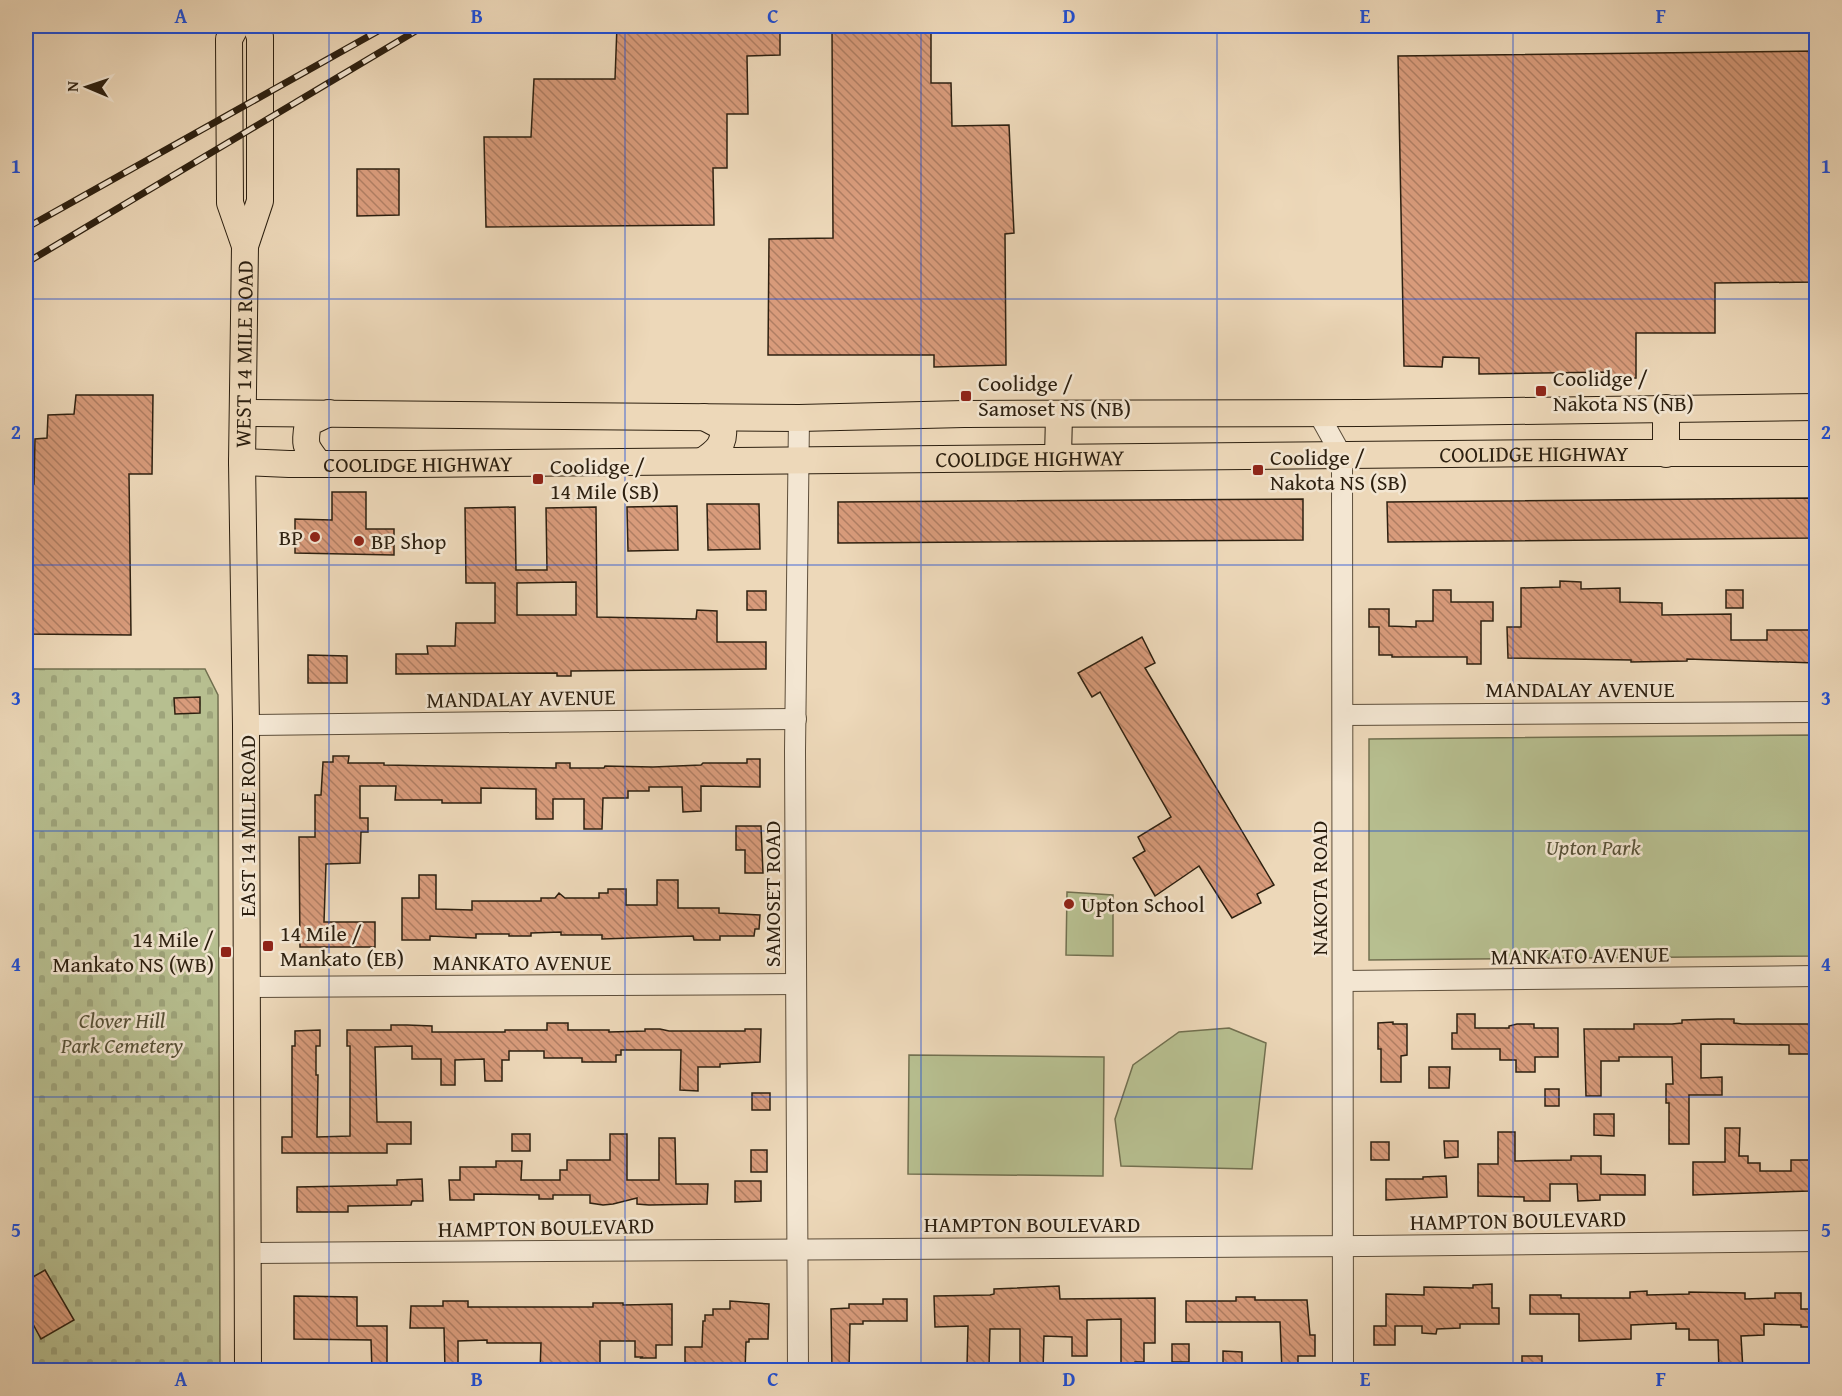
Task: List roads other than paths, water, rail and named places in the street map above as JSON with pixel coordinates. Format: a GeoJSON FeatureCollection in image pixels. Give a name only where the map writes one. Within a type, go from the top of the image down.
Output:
{"type":"FeatureCollection","features":[{"type":"Feature","properties":{"kind":"main road","name":"WEST 14 MILE ROAD"},"geometry":{"type":"LineString","coordinates":[[236,26],[229,39],[230,203],[245,246]]}},
{"type":"Feature","properties":{"kind":"main road","name":"WEST 14 MILE ROAD"},"geometry":{"type":"LineString","coordinates":[[242,462],[245,246],[260,201],[260,37],[256,26]]}},
{"type":"Feature","properties":{"kind":"main road","name":"COOLIDGE HIGHWAY"},"geometry":{"type":"LineString","coordinates":[[243,413],[798,418],[964,414],[1318,413],[1816,406]]}},
{"type":"Feature","properties":{"kind":"main road"},"geometry":{"type":"LineString","coordinates":[[1666,408],[1666,454]]}},
{"type":"Feature","properties":{"kind":"main road"},"geometry":{"type":"LineString","coordinates":[[319,464],[304,440],[308,423],[329,413]]}},
{"type":"Feature","properties":{"kind":"main road"},"geometry":{"type":"LineString","coordinates":[[1058,458],[1059,414]]}},
{"type":"Feature","properties":{"kind":"main road"},"geometry":{"type":"LineString","coordinates":[[704,417],[723,427],[724,435],[718,451],[705,460]]}},
{"type":"Feature","properties":{"kind":"main road","name":"COOLIDGE HIGHWAY"},"geometry":{"type":"LineString","coordinates":[[242,462],[319,464],[1816,453]]}},
{"type":"Feature","properties":{"kind":"main road","name":"EAST 14 MILE ROAD"},"geometry":{"type":"LineString","coordinates":[[242,462],[248,987],[248,1371]]}},
{"type":"Feature","properties":{"kind":"street","name":"NAKOTA ROAD"},"geometry":{"type":"LineString","coordinates":[[1318,413],[1342,456],[1343,1371]]}},
{"type":"Feature","properties":{"kind":"street","name":"SAMOSET ROAD"},"geometry":{"type":"LineString","coordinates":[[798,418],[796,719],[798,1371]]}},
{"type":"Feature","properties":{"kind":"street","name":"MANDALAY AVENUE"},"geometry":{"type":"LineString","coordinates":[[1343,715],[1816,712]]}},
{"type":"Feature","properties":{"kind":"street","name":"MANDALAY AVENUE"},"geometry":{"type":"LineString","coordinates":[[246,725],[796,719]]}},
{"type":"Feature","properties":{"kind":"street","name":"MANKATO AVENUE"},"geometry":{"type":"LineString","coordinates":[[1344,981],[1816,976]]}},
{"type":"Feature","properties":{"kind":"street","name":"MANKATO AVENUE"},"geometry":{"type":"LineString","coordinates":[[248,987],[796,984]]}},
{"type":"Feature","properties":{"kind":"street","name":"HAMPTON BOULEVARD"},"geometry":{"type":"LineString","coordinates":[[248,1253],[1816,1241]]}},
{"type":"Feature","properties":{"kind":"railway"},"geometry":{"type":"LineString","coordinates":[[26,228],[387,26]]}},
{"type":"Feature","properties":{"kind":"railway"},"geometry":{"type":"LineString","coordinates":[[26,263],[424,26]]}},
{"type":"Feature","properties":{"kind":"place","name":"Coolidge / Nakota NS (NB)"},"geometry":{"type":"Point","coordinates":[1541,391]}},
{"type":"Feature","properties":{"kind":"place","name":"Coolidge / Samoset NS (NB)"},"geometry":{"type":"Point","coordinates":[966,396]}},
{"type":"Feature","properties":{"kind":"place","name":"Coolidge / Nakota NS (SB)"},"geometry":{"type":"Point","coordinates":[1258,470]}},
{"type":"Feature","properties":{"kind":"place","name":"Coolidge / 14 Mile (SB)"},"geometry":{"type":"Point","coordinates":[538,479]}},
{"type":"Feature","properties":{"kind":"place","name":"BP"},"geometry":{"type":"Point","coordinates":[315,537]}},
{"type":"Feature","properties":{"kind":"place","name":"BP Shop"},"geometry":{"type":"Point","coordinates":[359,541]}},
{"type":"Feature","properties":{"kind":"place","name":"Upton School"},"geometry":{"type":"Point","coordinates":[1069,904]}},
{"type":"Feature","properties":{"kind":"place","name":"14 Mile / Mankato (EB)"},"geometry":{"type":"Point","coordinates":[268,946]}},
{"type":"Feature","properties":{"kind":"place","name":"14 Mile / Mankato NS (WB)"},"geometry":{"type":"Point","coordinates":[226,952]}},
{"type":"Feature","properties":{"kind":"park label","name":"Upton Park"},"geometry":{"type":"Point","coordinates":[1593,847]}},
{"type":"Feature","properties":{"kind":"park label","name":"Clover Hill Park Cemetery"},"geometry":{"type":"Point","coordinates":[122,1032]}}]}
